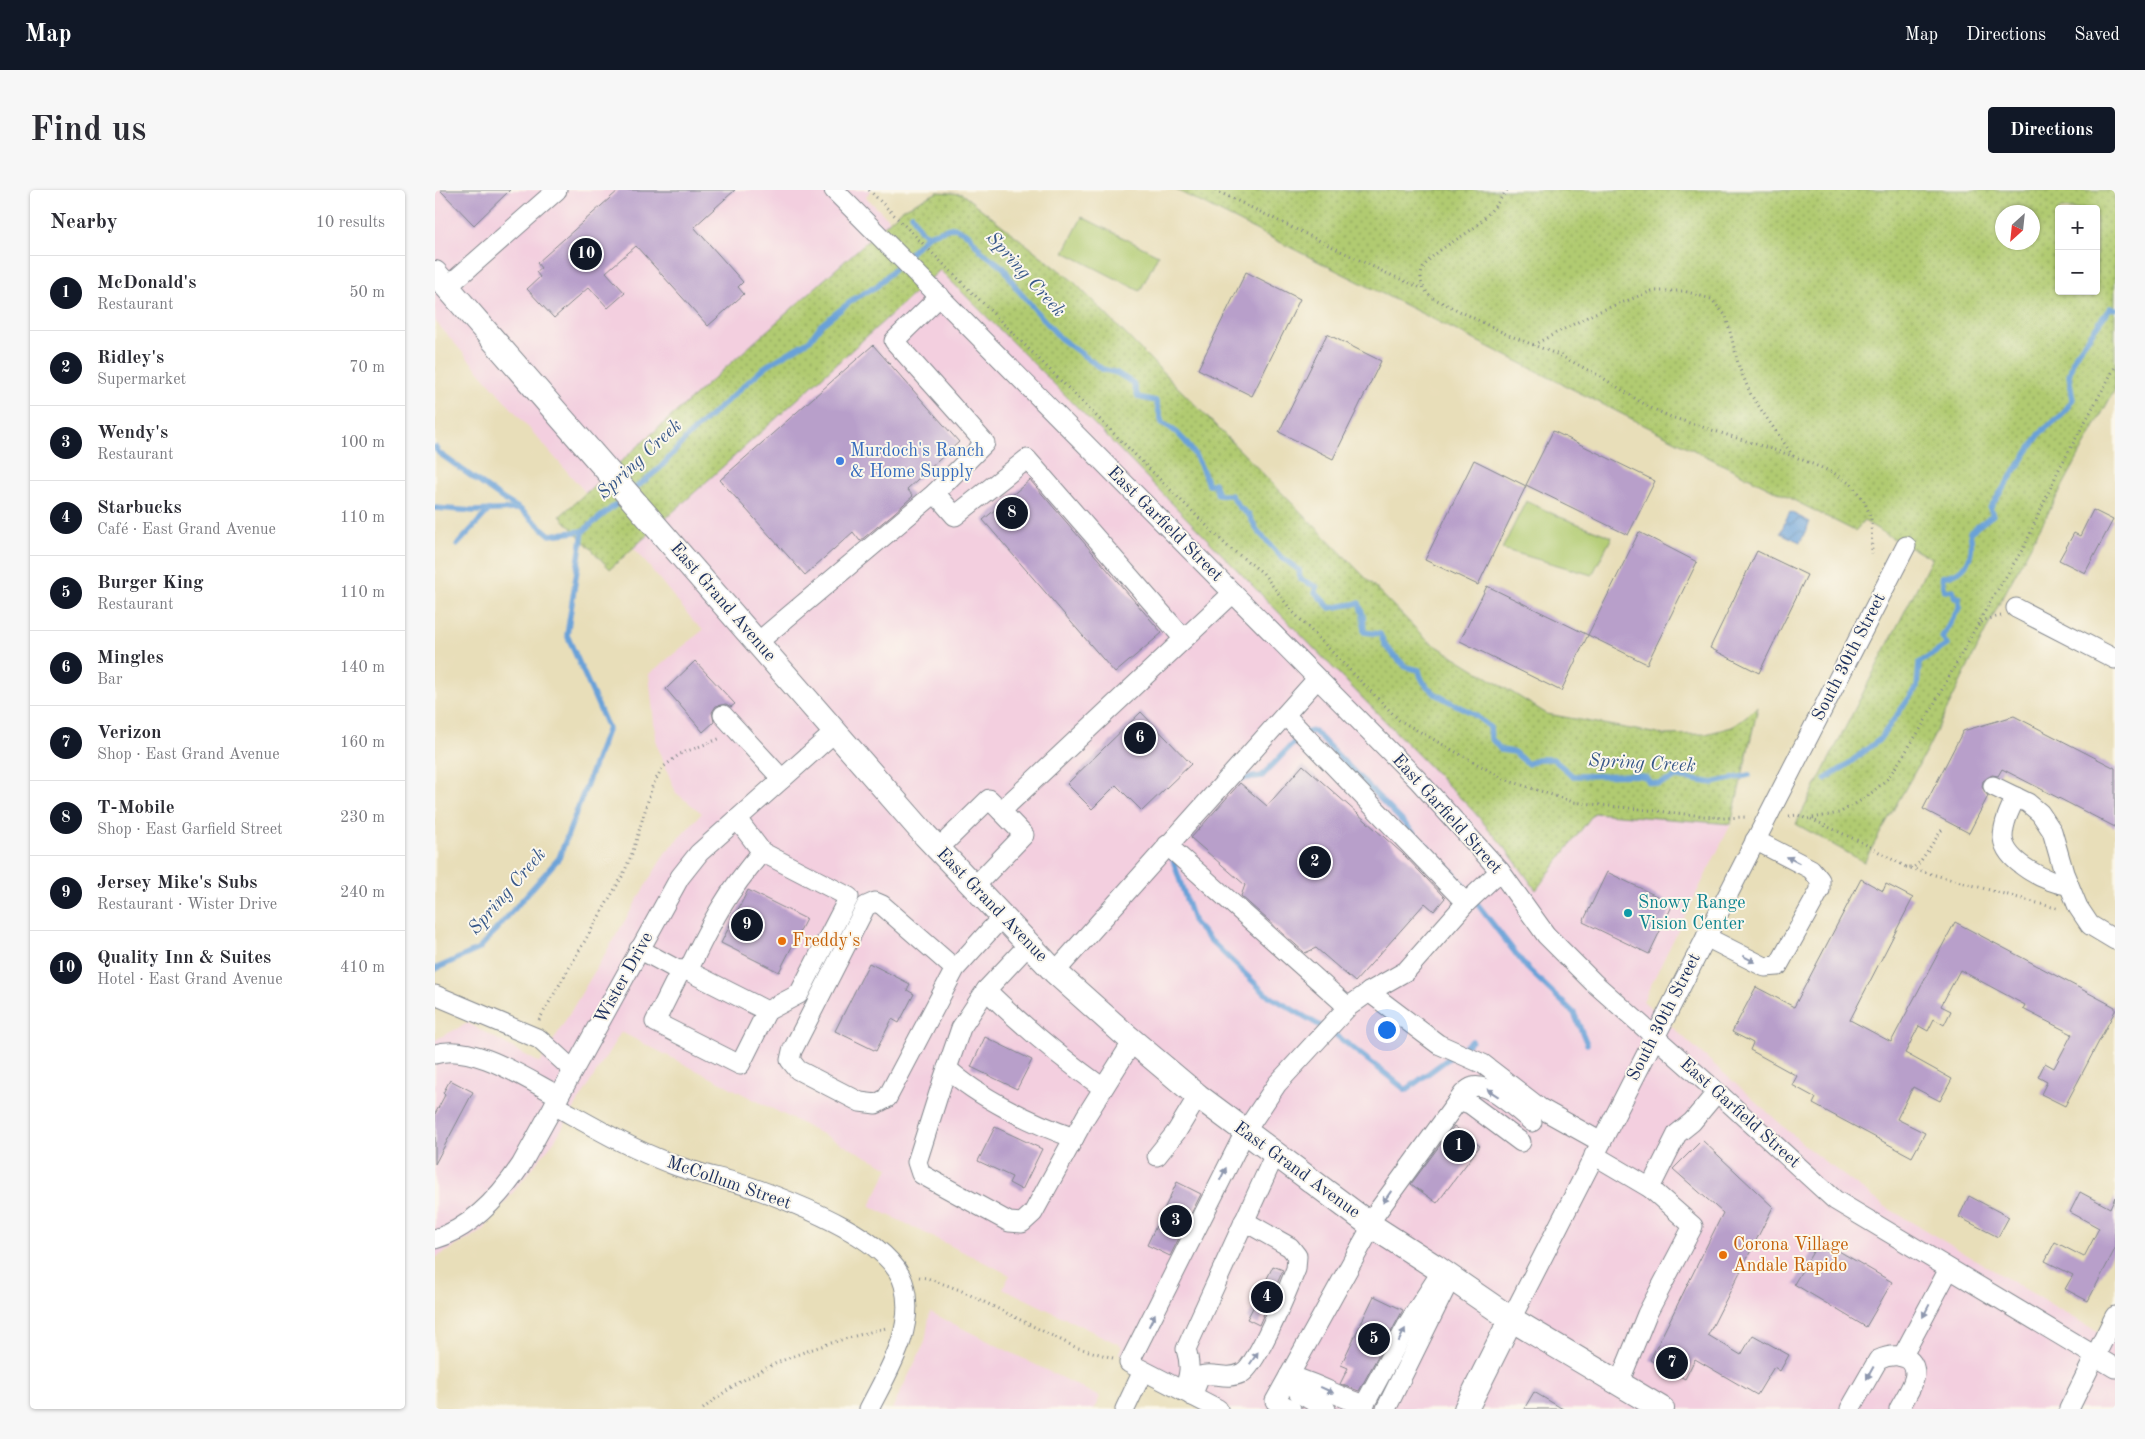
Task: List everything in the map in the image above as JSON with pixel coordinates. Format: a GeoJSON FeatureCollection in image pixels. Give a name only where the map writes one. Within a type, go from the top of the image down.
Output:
{"type":"FeatureCollection","features":[{"type":"Feature","properties":{"kind":"main road","name":"East Grand Avenue"},"geometry":{"type":"LineString","coordinates":[[441,280],[938,849],[1055,972],[1198,1096],[1371,1224],[1511,1319],[1662,1409]]}},
{"type":"Feature","properties":{"kind":"main road","name":"South 30th Street"},"geometry":{"type":"LineString","coordinates":[[1466,1409],[1511,1319]]}},
{"type":"Feature","properties":{"kind":"street"},"geometry":{"type":"LineString","coordinates":[[441,280],[556,190]]}},
{"type":"Feature","properties":{"kind":"street","name":"East Garfield Street"},"geometry":{"type":"LineString","coordinates":[[833,190],[1417,779],[1500,871],[1546,935],[1593,982],[1835,1200],[2115,1368]]}},
{"type":"Feature","properties":{"kind":"street"},"geometry":{"type":"LineString","coordinates":[[758,642],[935,493],[985,443],[893,341],[940,296]]}},
{"type":"Feature","properties":{"kind":"street"},"geometry":{"type":"LineString","coordinates":[[935,493],[955,516],[1027,459],[1184,639]]}},
{"type":"Feature","properties":{"kind":"street","name":"South 30th Street"},"geometry":{"type":"LineString","coordinates":[[1511,1319],[1906,546]]}},
{"type":"Feature","properties":{"kind":"street"},"geometry":{"type":"LineString","coordinates":[[1001,810],[1233,593]]}},
{"type":"Feature","properties":{"kind":"street"},"geometry":{"type":"LineString","coordinates":[[2016,608],[2115,659]]}},
{"type":"Feature","properties":{"kind":"street"},"geometry":{"type":"LineString","coordinates":[[1055,972],[1317,679]]}},
{"type":"Feature","properties":{"kind":"street"},"geometry":{"type":"LineString","coordinates":[[723,715],[782,779]]}},
{"type":"Feature","properties":{"kind":"street"},"geometry":{"type":"LineString","coordinates":[[1285,715],[1466,903]]}},
{"type":"Feature","properties":{"kind":"street","name":"Wister Drive"},"geometry":{"type":"LineString","coordinates":[[435,1239],[462,1226],[503,1192],[521,1165],[680,877],[699,853],[836,731]]}},
{"type":"Feature","properties":{"kind":"street"},"geometry":{"type":"LineString","coordinates":[[1993,786],[2016,797],[2040,813],[2053,831],[2069,885],[2078,907],[2090,925],[2115,940]]}},
{"type":"Feature","properties":{"kind":"street"},"geometry":{"type":"LineString","coordinates":[[2016,797],[2004,825],[2003,839],[2010,853],[2037,876],[2057,884],[2069,885]]}},
{"type":"Feature","properties":{"kind":"street"},"geometry":{"type":"LineString","coordinates":[[938,849],[989,799],[1001,810],[1024,835],[974,887]]}},
{"type":"Feature","properties":{"kind":"street"},"geometry":{"type":"LineString","coordinates":[[737,819],[762,852],[849,897],[799,994],[767,1011],[740,1065],[655,1022],[712,919],[738,879],[762,852]]}},
{"type":"Feature","properties":{"kind":"street"},"geometry":{"type":"LineString","coordinates":[[1705,937],[1765,967],[1778,966],[1820,890],[1820,880],[1811,869],[1755,840]]}},
{"type":"Feature","properties":{"kind":"street"},"geometry":{"type":"LineString","coordinates":[[1167,845],[1348,1007]]}},
{"type":"Feature","properties":{"kind":"street"},"geometry":{"type":"LineString","coordinates":[[1125,1409],[1136,1367],[1245,1132],[1277,1084],[1348,1007],[1369,992],[1406,971],[1466,903],[1500,871]]}},
{"type":"Feature","properties":{"kind":"street"},"geometry":{"type":"LineString","coordinates":[[955,969],[882,904],[875,902],[866,906],[792,1051],[790,1060],[798,1070],[860,1102],[876,1104],[887,1098],[955,969],[1002,917]]}},
{"type":"Feature","properties":{"kind":"street"},"geometry":{"type":"LineString","coordinates":[[1029,944],[986,990],[961,1028],[917,1162],[921,1174],[1009,1222],[1022,1223],[1033,1213],[1103,1088],[1133,1041]]}},
{"type":"Feature","properties":{"kind":"street"},"geometry":{"type":"LineString","coordinates":[[639,949],[676,969],[684,970],[767,1011]]}},
{"type":"Feature","properties":{"kind":"street"},"geometry":{"type":"LineString","coordinates":[[986,990],[1061,1058],[1103,1088]]}},
{"type":"Feature","properties":{"kind":"street"},"geometry":{"type":"LineString","coordinates":[[1369,992],[1438,1044],[1483,1064],[1650,1188],[1693,1226],[1647,1314],[1619,1383]]}},
{"type":"Feature","properties":{"kind":"street"},"geometry":{"type":"LineString","coordinates":[[435,995],[539,1039],[573,1070]]}},
{"type":"Feature","properties":{"kind":"street","name":"McCollum Street"},"geometry":{"type":"LineString","coordinates":[[435,1054],[444,1051],[460,1052],[482,1058],[635,1149],[661,1160],[759,1190],[848,1230],[876,1246],[894,1264],[903,1283],[907,1303],[906,1324],[895,1357],[869,1409]]}},
{"type":"Feature","properties":{"kind":"street"},"geometry":{"type":"LineString","coordinates":[[947,1068],[961,1082],[1012,1110],[1074,1138]]}},
{"type":"Feature","properties":{"kind":"street"},"geometry":{"type":"LineString","coordinates":[[1291,1409],[1275,1401],[1371,1224],[1457,1102],[1471,1087],[1480,1086],[1489,1089],[1532,1122]]}},
{"type":"Feature","properties":{"kind":"street"},"geometry":{"type":"LineString","coordinates":[[1650,1188],[1677,1134],[1692,1122],[1717,1092]]}},
{"type":"Feature","properties":{"kind":"street"},"geometry":{"type":"LineString","coordinates":[[1157,1156],[1177,1131],[1198,1096]]}},
{"type":"Feature","properties":{"kind":"street"},"geometry":{"type":"LineString","coordinates":[[1457,1102],[1470,1104],[1521,1142]]}},
{"type":"Feature","properties":{"kind":"street"},"geometry":{"type":"LineString","coordinates":[[1187,1393],[1190,1377],[1190,1359],[1186,1349],[1275,1154]]}},
{"type":"Feature","properties":{"kind":"street"},"geometry":{"type":"LineString","coordinates":[[1187,1393],[1200,1376],[1206,1374],[1228,1378],[1244,1372],[1259,1350],[1296,1269],[1297,1256],[1290,1247],[1244,1221]]}},
{"type":"Feature","properties":{"kind":"street"},"geometry":{"type":"LineString","coordinates":[[1902,1356],[1949,1268]]}},
{"type":"Feature","properties":{"kind":"street"},"geometry":{"type":"LineString","coordinates":[[1289,1376],[1306,1380],[1364,1407],[1409,1322],[1446,1274]]}},
{"type":"Feature","properties":{"kind":"street"},"geometry":{"type":"LineString","coordinates":[[1386,1409],[1446,1274]]}},
{"type":"Feature","properties":{"kind":"street"},"geometry":{"type":"LineString","coordinates":[[2069,1409],[2115,1316]]}},
{"type":"Feature","properties":{"kind":"street"},"geometry":{"type":"LineString","coordinates":[[1850,1409],[1877,1360],[1887,1356],[1902,1356],[1911,1362],[1915,1373],[1913,1382],[1899,1409]]}},
{"type":"Feature","properties":{"kind":"street"},"geometry":{"type":"LineString","coordinates":[[1190,1359],[1206,1374]]}},
{"type":"Feature","properties":{"kind":"street"},"geometry":{"type":"LineString","coordinates":[[1136,1367],[1217,1409]]}},
{"type":"Feature","properties":{"kind":"street"},"geometry":{"type":"LineString","coordinates":[[1289,1376],[1299,1393],[1326,1409]]}},
{"type":"Feature","properties":{"kind":"path"},"geometry":{"type":"LineString","coordinates":[[869,190],[1227,546],[1263,573],[1291,610],[1399,720],[1504,779],[1573,802],[1722,818],[1798,815],[1863,843],[1906,867],[2069,912]]}},
{"type":"Feature","properties":{"kind":"path"},"geometry":{"type":"LineString","coordinates":[[1215,190],[1384,272],[1422,288],[1431,297],[1507,334],[1559,355],[1598,375],[1649,408],[1671,417],[1793,456],[1834,473],[1852,485],[1864,501],[1871,517],[1872,554]]}},
{"type":"Feature","properties":{"kind":"path"},"geometry":{"type":"LineString","coordinates":[[1422,288],[1420,276],[1424,264],[1475,226],[1495,206],[1507,190]]}},
{"type":"Feature","properties":{"kind":"path"},"geometry":{"type":"LineString","coordinates":[[1533,345],[1595,313],[1652,291],[1684,291],[1711,299],[1726,316],[1739,367],[1751,395],[1793,456]]}},
{"type":"Feature","properties":{"kind":"path"},"geometry":{"type":"LineString","coordinates":[[1807,819],[1839,813],[1867,797],[1887,779],[1921,728],[1975,628],[2024,546],[2058,472],[2115,367]]}},
{"type":"Feature","properties":{"kind":"path"},"geometry":{"type":"LineString","coordinates":[[1975,628],[1984,620],[2009,615],[2015,612],[2016,608]]}},
{"type":"Feature","properties":{"kind":"path"},"geometry":{"type":"LineString","coordinates":[[530,1035],[623,875],[633,851],[652,787],[662,768],[680,754],[738,732]]}},
{"type":"Feature","properties":{"kind":"path"},"geometry":{"type":"LineString","coordinates":[[1906,867],[1914,867],[1920,862],[1943,828]]}},
{"type":"Feature","properties":{"kind":"path"},"geometry":{"type":"LineString","coordinates":[[899,1274],[927,1278],[952,1287],[1075,1347],[1136,1367]]}},
{"type":"Feature","properties":{"kind":"path"},"geometry":{"type":"LineString","coordinates":[[703,1409],[715,1398],[777,1362],[835,1340],[906,1324]]}},
{"type":"Feature","properties":{"kind":"shaded area"},"geometry":{"type":"Polygon","coordinates":[[[435,190],[870,190],[866,197],[1115,445],[1474,812],[1506,849],[1537,890],[1594,813],[1731,824],[1643,1001],[1811,1151],[1886,1207],[2115,1342],[2115,1409],[1230,1409],[1119,1353],[1122,1346],[1003,1288],[1010,1275],[870,1206],[889,1168],[621,1032],[555,1140],[482,1231],[435,1258],[435,1040],[468,1023],[540,1063],[665,853],[702,813],[676,793],[656,743],[649,674],[703,630],[695,623],[594,499],[585,492],[435,321],[435,190]]]}},
{"type":"Feature","properties":{"kind":"shaded area"},"geometry":{"type":"Polygon","coordinates":[[[930,1312],[1100,1397],[1094,1409],[892,1409],[925,1342],[930,1312]]]}},
{"type":"Feature","properties":{"kind":"green space"},"geometry":{"type":"Polygon","coordinates":[[[1176,190],[2115,190],[2115,389],[1998,606],[1927,750],[1864,862],[1796,824],[1932,558],[1906,546],[1864,521],[1855,531],[1176,190]]]}},
{"type":"Feature","properties":{"kind":"green space"},"geometry":{"type":"Polygon","coordinates":[[[938,192],[962,194],[1073,281],[1427,640],[1547,714],[1664,735],[1706,734],[1732,727],[1758,707],[1731,824],[1594,813],[1536,890],[1506,849],[1474,812],[1115,445],[940,270],[610,569],[560,516],[903,209],[938,192]]]}},
{"type":"Feature","properties":{"kind":"green space"},"geometry":{"type":"Polygon","coordinates":[[[1082,217],[1158,255],[1140,291],[1064,252],[1082,217]]]}},
{"type":"Feature","properties":{"kind":"green space"},"geometry":{"type":"Polygon","coordinates":[[[1526,501],[1560,517],[1612,537],[1592,575],[1502,549],[1526,501]]]}},
{"type":"Feature","properties":{"kind":"water"},"geometry":{"type":"Polygon","coordinates":[[[1790,512],[1810,522],[1800,542],[1780,533],[1790,512]]]}},
{"type":"Feature","properties":{"kind":"building"},"geometry":{"type":"Polygon","coordinates":[[[440,190],[510,190],[474,225],[440,190]]]}},
{"type":"Feature","properties":{"kind":"building"},"geometry":{"type":"Polygon","coordinates":[[[619,190],[735,190],[694,227],[743,282],[738,287],[744,294],[708,326],[636,246],[606,272],[625,293],[608,308],[589,287],[554,318],[527,289],[540,277],[536,272],[541,268],[537,263],[619,190]]]}},
{"type":"Feature","properties":{"kind":"building"},"geometry":{"type":"Polygon","coordinates":[[[1246,272],[1300,299],[1252,396],[1198,369],[1246,272]]]}},
{"type":"Feature","properties":{"kind":"building"},"geometry":{"type":"Polygon","coordinates":[[[1327,334],[1381,361],[1333,459],[1279,432],[1327,334]]]}},
{"type":"Feature","properties":{"kind":"building","name":"Murdoch's Ranch & Home Supply"},"geometry":{"type":"Polygon","coordinates":[[[873,345],[959,442],[907,489],[913,496],[894,513],[860,541],[853,532],[805,575],[720,480],[873,345]]]}},
{"type":"Feature","properties":{"kind":"building"},"geometry":{"type":"Polygon","coordinates":[[[1553,431],[1655,481],[1628,535],[1526,485],[1553,431]]]}},
{"type":"Feature","properties":{"kind":"building"},"geometry":{"type":"Polygon","coordinates":[[[1474,460],[1526,486],[1478,585],[1425,560],[1474,460]]]}},
{"type":"Feature","properties":{"kind":"building"},"geometry":{"type":"Polygon","coordinates":[[[1030,480],[1162,633],[1115,673],[983,520],[1030,480]]]}},
{"type":"Feature","properties":{"kind":"building"},"geometry":{"type":"Polygon","coordinates":[[[2093,510],[2113,520],[2085,573],[2059,560],[2074,533],[2080,536],[2093,510]]]}},
{"type":"Feature","properties":{"kind":"building"},"geometry":{"type":"Polygon","coordinates":[[[1639,532],[1697,562],[1647,664],[1588,635],[1639,532]]]}},
{"type":"Feature","properties":{"kind":"building"},"geometry":{"type":"Polygon","coordinates":[[[1757,551],[1807,575],[1759,673],[1710,648],[1757,551]]]}},
{"type":"Feature","properties":{"kind":"building"},"geometry":{"type":"Polygon","coordinates":[[[1487,586],[1588,635],[1561,691],[1460,641],[1487,586]]]}},
{"type":"Feature","properties":{"kind":"building"},"geometry":{"type":"Polygon","coordinates":[[[695,661],[735,704],[731,707],[726,704],[716,706],[712,712],[714,722],[703,732],[666,689],[695,661]]]}},
{"type":"Feature","properties":{"kind":"building"},"geometry":{"type":"Polygon","coordinates":[[[1141,712],[1191,764],[1142,811],[1116,785],[1092,809],[1067,784],[1141,712]]]}},
{"type":"Feature","properties":{"kind":"building"},"geometry":{"type":"Polygon","coordinates":[[[2014,716],[2115,768],[2115,827],[2002,769],[1998,776],[1992,775],[1983,781],[1982,787],[1988,796],[1969,833],[1923,809],[1963,731],[2014,716]]]}},
{"type":"Feature","properties":{"kind":"building"},"geometry":{"type":"Polygon","coordinates":[[[1303,765],[1403,854],[1445,898],[1434,911],[1425,903],[1355,982],[1316,948],[1305,953],[1241,896],[1245,885],[1191,838],[1240,783],[1267,806],[1303,765]]]}},
{"type":"Feature","properties":{"kind":"building","name":"Snowy Range Vision Center"},"geometry":{"type":"Polygon","coordinates":[[[1607,872],[1673,904],[1649,954],[1583,922],[1607,872]]]}},
{"type":"Feature","properties":{"kind":"building"},"geometry":{"type":"Polygon","coordinates":[[[1861,879],[1883,891],[1886,884],[1913,898],[1850,1020],[1891,1042],[1955,922],[2115,1007],[2115,1011],[2065,1106],[2041,1094],[2047,1082],[2038,1077],[2045,1063],[2054,1068],[2072,1034],[2023,1009],[2025,1005],[1960,970],[1941,1006],[1951,1011],[1944,1025],[1934,1019],[1928,1031],[1919,1026],[1905,1053],[1952,1079],[1940,1101],[1913,1087],[1897,1119],[1925,1133],[1912,1157],[1813,1104],[1816,1098],[1792,1085],[1797,1076],[1750,1050],[1753,1043],[1732,1032],[1756,987],[1794,1007],[1861,879]]]}},
{"type":"Feature","properties":{"kind":"building"},"geometry":{"type":"Polygon","coordinates":[[[748,890],[806,919],[779,972],[721,943],[748,890]]]}},
{"type":"Feature","properties":{"kind":"building"},"geometry":{"type":"Polygon","coordinates":[[[869,963],[910,984],[907,990],[914,994],[899,1023],[892,1019],[876,1051],[835,1031],[869,963]]]}},
{"type":"Feature","properties":{"kind":"building"},"geometry":{"type":"Polygon","coordinates":[[[985,1037],[1032,1060],[1017,1089],[971,1067],[985,1037]]]}},
{"type":"Feature","properties":{"kind":"building"},"geometry":{"type":"Polygon","coordinates":[[[450,1080],[473,1092],[435,1164],[435,1114],[450,1080]]]}},
{"type":"Feature","properties":{"kind":"building"},"geometry":{"type":"Polygon","coordinates":[[[1454,1126],[1480,1146],[1437,1203],[1411,1184],[1454,1126]]]}},
{"type":"Feature","properties":{"kind":"building"},"geometry":{"type":"Polygon","coordinates":[[[995,1127],[1042,1149],[1022,1190],[1009,1183],[1012,1177],[978,1161],[995,1127]]]}},
{"type":"Feature","properties":{"kind":"building"},"geometry":{"type":"Polygon","coordinates":[[[1702,1140],[1773,1207],[1708,1335],[1741,1355],[1753,1335],[1789,1355],[1780,1371],[1774,1367],[1757,1395],[1695,1359],[1685,1379],[1650,1360],[1723,1213],[1673,1169],[1702,1140]]]}},
{"type":"Feature","properties":{"kind":"building"},"geometry":{"type":"Polygon","coordinates":[[[1177,1182],[1201,1194],[1170,1256],[1147,1245],[1177,1182]]]}},
{"type":"Feature","properties":{"kind":"building"},"geometry":{"type":"Polygon","coordinates":[[[2080,1192],[2110,1208],[2115,1197],[2115,1249],[2088,1301],[2065,1289],[2073,1275],[2045,1261],[2055,1242],[2084,1257],[2099,1228],[2070,1212],[2080,1192]]]}},
{"type":"Feature","properties":{"kind":"building"},"geometry":{"type":"Polygon","coordinates":[[[1969,1196],[2009,1217],[1998,1237],[1959,1217],[1969,1196]]]}},
{"type":"Feature","properties":{"kind":"building"},"geometry":{"type":"Polygon","coordinates":[[[1820,1240],[1892,1282],[1866,1327],[1794,1284],[1820,1240]]]}},
{"type":"Feature","properties":{"kind":"building"},"geometry":{"type":"Polygon","coordinates":[[[1273,1266],[1283,1270],[1259,1325],[1247,1319],[1255,1304],[1251,1302],[1258,1289],[1261,1291],[1273,1266]]]}},
{"type":"Feature","properties":{"kind":"building"},"geometry":{"type":"Polygon","coordinates":[[[1374,1296],[1403,1310],[1359,1391],[1340,1384],[1348,1368],[1341,1365],[1374,1296]]]}},
{"type":"Feature","properties":{"kind":"building"},"geometry":{"type":"Polygon","coordinates":[[[1534,1392],[1563,1409],[1524,1409],[1534,1392]]]}},
{"type":"Feature","properties":{"kind":"waterway"},"geometry":{"type":"LineString","coordinates":[[912,215],[920,230],[928,235]]}},
{"type":"Feature","properties":{"kind":"waterway","name":"Spring Creek"},"geometry":{"type":"LineString","coordinates":[[633,490],[660,468],[690,434],[766,366],[810,340],[821,325],[854,299],[877,286],[928,235],[954,227],[969,235],[981,251],[1004,268],[1017,289],[1060,338],[1102,369],[1117,373],[1133,383],[1138,397],[1156,401],[1162,423],[1178,434],[1191,449],[1197,458],[1208,485],[1214,483],[1218,495],[1231,495],[1240,508],[1249,515],[1257,530],[1281,557],[1299,570],[1300,579],[1317,587],[1315,592],[1330,608],[1359,603],[1363,615],[1364,632],[1380,634],[1386,647],[1406,667],[1419,670],[1421,678],[1432,691],[1472,713],[1490,727],[1491,738],[1501,750],[1514,752],[1528,764],[1537,759],[1553,759],[1573,776],[1638,775],[1646,777],[1649,782],[1659,784],[1677,777],[1713,783],[1749,775]]}},
{"type":"Feature","properties":{"kind":"waterway","name":"Spring Creek"},"geometry":{"type":"LineString","coordinates":[[1825,779],[1879,740],[1917,687],[1919,663],[1947,645],[1942,637],[1959,608],[1959,597],[1955,598],[1953,590],[1945,591],[1942,577],[1951,575],[1963,568],[1970,556],[1970,532],[1993,515],[1990,508],[2041,432],[2062,415],[2073,399],[2069,376],[2074,357],[2110,308],[2115,309]]}},
{"type":"Feature","properties":{"kind":"waterway"},"geometry":{"type":"LineString","coordinates":[[435,447],[439,453],[520,509],[550,535],[583,531]]}},
{"type":"Feature","properties":{"kind":"waterway","name":"Spring Creek"},"geometry":{"type":"LineString","coordinates":[[435,969],[479,949],[559,858],[608,728],[567,635],[583,531],[624,498]]}},
{"type":"Feature","properties":{"kind":"waterway"},"geometry":{"type":"LineString","coordinates":[[435,508],[473,511],[518,509]]}},
{"type":"Feature","properties":{"kind":"waterway"},"geometry":{"type":"LineString","coordinates":[[457,545],[489,510]]}},
{"type":"Feature","properties":{"kind":"waterway"},"geometry":{"type":"LineString","coordinates":[[1233,780],[1262,776],[1303,733],[1314,731],[1454,874],[1527,968],[1574,1013],[1587,1044]]}},
{"type":"Feature","properties":{"kind":"waterway"},"geometry":{"type":"LineString","coordinates":[[1172,857],[1194,923],[1209,939],[1266,994],[1336,1035],[1406,1090],[1472,1041]]}},
{"type":"Feature","properties":{"kind":"place","name":"Quality Inn & Suites"},"geometry":{"type":"Point","coordinates":[586,254]}},
{"type":"Feature","properties":{"kind":"place","name":"Murdoch's Ranch & Home Supply"},"geometry":{"type":"Point","coordinates":[840,461]}},
{"type":"Feature","properties":{"kind":"place","name":"T-Mobile"},"geometry":{"type":"Point","coordinates":[1012,513]}},
{"type":"Feature","properties":{"kind":"place","name":"Mingles"},"geometry":{"type":"Point","coordinates":[1140,738]}},
{"type":"Feature","properties":{"kind":"place","name":"Ridley's"},"geometry":{"type":"Point","coordinates":[1315,862]}},
{"type":"Feature","properties":{"kind":"place","name":"Snowy Range Vision Center"},"geometry":{"type":"Point","coordinates":[1628,913]}},
{"type":"Feature","properties":{"kind":"place","name":"Jersey Mike's Subs"},"geometry":{"type":"Point","coordinates":[747,925]}},
{"type":"Feature","properties":{"kind":"place","name":"Freddy's"},"geometry":{"type":"Point","coordinates":[782,941]}},
{"type":"Feature","properties":{"kind":"place","name":"McDonald's"},"geometry":{"type":"Point","coordinates":[1459,1146]}},
{"type":"Feature","properties":{"kind":"place","name":"Wendy's"},"geometry":{"type":"Point","coordinates":[1176,1221]}},
{"type":"Feature","properties":{"kind":"place","name":"Corona Village Andale Rapido"},"geometry":{"type":"Point","coordinates":[1723,1255]}},
{"type":"Feature","properties":{"kind":"place","name":"Starbucks"},"geometry":{"type":"Point","coordinates":[1267,1297]}},
{"type":"Feature","properties":{"kind":"place","name":"Burger King"},"geometry":{"type":"Point","coordinates":[1374,1339]}},
{"type":"Feature","properties":{"kind":"place","name":"Verizon"},"geometry":{"type":"Point","coordinates":[1672,1363]}}]}
